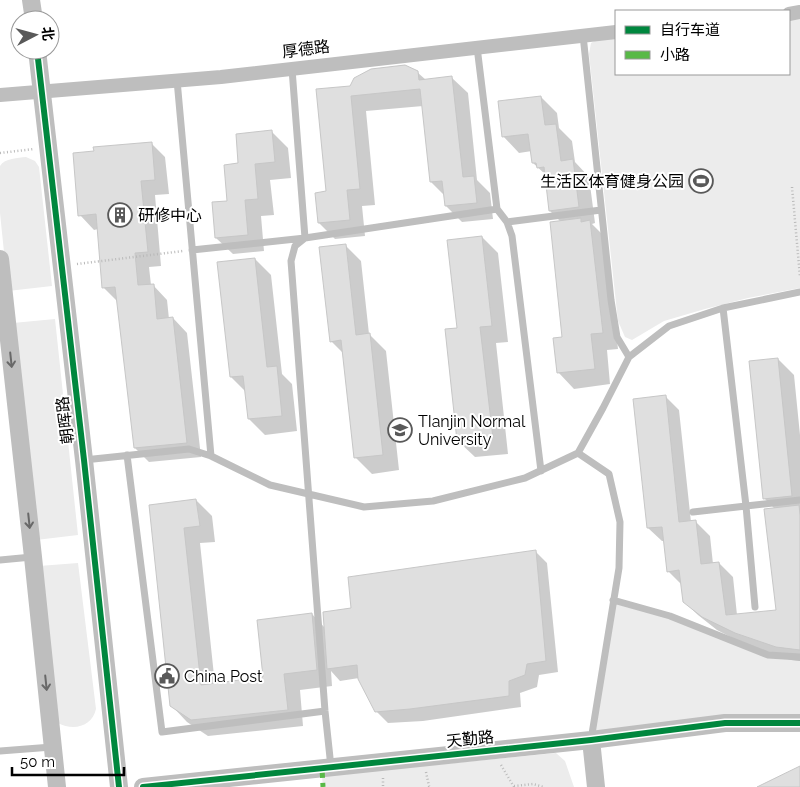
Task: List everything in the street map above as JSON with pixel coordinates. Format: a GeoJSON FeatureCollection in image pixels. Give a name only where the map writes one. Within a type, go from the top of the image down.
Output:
{"type":"FeatureCollection","features":[{"type":"Feature","properties":{"kind":"street","name":"厚德路"},"geometry":{"type":"LineString","coordinates":[[0,95],[292,69],[615,32]]}},
{"type":"Feature","properties":{"kind":"street","name":"朝晖路"},"geometry":{"type":"LineString","coordinates":[[38,60],[119,787]]}},
{"type":"Feature","properties":{"kind":"street"},"geometry":{"type":"LineString","coordinates":[[0,259],[57,787]]}},
{"type":"Feature","properties":{"kind":"street","name":"天勤路"},"geometry":{"type":"LineString","coordinates":[[143,787],[725,724],[800,723]]}},
{"type":"Feature","properties":{"kind":"street"},"geometry":{"type":"LineString","coordinates":[[591,740],[596,787]]}},
{"type":"Feature","properties":{"kind":"lane"},"geometry":{"type":"LineString","coordinates":[[583,36],[611,300],[617,337],[629,357]]}},
{"type":"Feature","properties":{"kind":"lane"},"geometry":{"type":"LineString","coordinates":[[478,47],[497,209],[507,222],[512,236],[540,471]]}},
{"type":"Feature","properties":{"kind":"lane"},"geometry":{"type":"LineString","coordinates":[[292,69],[305,238]]}},
{"type":"Feature","properties":{"kind":"lane"},"geometry":{"type":"LineString","coordinates":[[176,80],[210,456]]}},
{"type":"Feature","properties":{"kind":"lane"},"geometry":{"type":"LineString","coordinates":[[192,250],[305,238],[497,209]]}},
{"type":"Feature","properties":{"kind":"lane"},"geometry":{"type":"LineString","coordinates":[[507,222],[602,210]]}},
{"type":"Feature","properties":{"kind":"lane"},"geometry":{"type":"LineString","coordinates":[[305,238],[295,246],[291,261],[325,711],[331,767]]}},
{"type":"Feature","properties":{"kind":"lane"},"geometry":{"type":"LineString","coordinates":[[84,460],[189,449],[210,456],[270,485],[364,507],[433,501],[526,478],[578,453],[629,357],[669,326],[723,308],[800,292]]}},
{"type":"Feature","properties":{"kind":"lane"},"geometry":{"type":"LineString","coordinates":[[723,308],[756,607]]}},
{"type":"Feature","properties":{"kind":"lane"},"geometry":{"type":"LineString","coordinates":[[578,453],[609,474],[620,522],[619,568],[591,740]]}},
{"type":"Feature","properties":{"kind":"lane"},"geometry":{"type":"LineString","coordinates":[[128,455],[162,732],[325,711]]}},
{"type":"Feature","properties":{"kind":"lane"},"geometry":{"type":"LineString","coordinates":[[693,512],[800,500]]}},
{"type":"Feature","properties":{"kind":"lane"},"geometry":{"type":"LineString","coordinates":[[0,560],[33,557]]}},
{"type":"Feature","properties":{"kind":"lane"},"geometry":{"type":"LineString","coordinates":[[613,600],[670,616],[768,655],[800,658]]}},
{"type":"Feature","properties":{"kind":"lane"},"geometry":{"type":"LineString","coordinates":[[0,751],[53,747]]}},
{"type":"Feature","properties":{"kind":"path"},"geometry":{"type":"LineString","coordinates":[[0,153],[48,147]]}},
{"type":"Feature","properties":{"kind":"path"},"geometry":{"type":"LineString","coordinates":[[792,187],[800,277]]}},
{"type":"Feature","properties":{"kind":"path"},"geometry":{"type":"LineString","coordinates":[[61,266],[192,250]]}},
{"type":"Feature","properties":{"kind":"path"},"geometry":{"type":"LineString","coordinates":[[497,750],[501,768],[514,786],[533,784],[544,787]]}},
{"type":"Feature","properties":{"kind":"shaded area","name":"生活区体育健身公园"},"geometry":{"type":"Polygon","coordinates":[[[800,17],[800,288],[705,309],[664,321],[632,340],[625,337],[618,321],[589,54],[591,43],[598,39],[615,37],[615,75],[790,75],[790,19],[800,17]]]}},
{"type":"Feature","properties":{"kind":"shaded area"},"geometry":{"type":"Polygon","coordinates":[[[26,157],[35,161],[39,167],[52,286],[8,291],[0,213],[0,166],[8,160],[26,157]]]}},
{"type":"Feature","properties":{"kind":"shaded area"},"geometry":{"type":"Polygon","coordinates":[[[55,319],[78,535],[36,540],[13,323],[55,319]]]}},
{"type":"Feature","properties":{"kind":"shaded area"},"geometry":{"type":"Polygon","coordinates":[[[78,563],[96,709],[94,715],[86,723],[81,726],[70,727],[58,723],[39,566],[78,563]]]}},
{"type":"Feature","properties":{"kind":"shaded area"},"geometry":{"type":"Polygon","coordinates":[[[613,600],[670,616],[768,655],[800,657],[800,723],[591,740],[613,600]]]}},
{"type":"Feature","properties":{"kind":"shaded area"},"geometry":{"type":"Polygon","coordinates":[[[556,753],[565,761],[574,787],[323,787],[322,776],[556,753]]]}},
{"type":"Feature","properties":{"kind":"building"},"geometry":{"type":"Polygon","coordinates":[[[405,65],[418,71],[419,80],[452,76],[463,177],[474,176],[477,203],[445,206],[442,181],[430,182],[420,89],[351,96],[360,189],[347,190],[350,220],[318,223],[315,193],[326,191],[316,89],[350,86],[354,78],[371,69],[405,65]]]}},
{"type":"Feature","properties":{"kind":"building"},"geometry":{"type":"Polygon","coordinates":[[[541,96],[545,125],[556,124],[561,161],[573,159],[579,207],[549,211],[544,167],[537,168],[536,163],[532,163],[528,134],[502,137],[498,101],[541,96]]]}},
{"type":"Feature","properties":{"kind":"building"},"geometry":{"type":"Polygon","coordinates":[[[272,130],[275,162],[255,164],[258,199],[245,200],[248,235],[215,238],[212,202],[227,201],[224,165],[238,163],[236,134],[272,130]]]}},
{"type":"Feature","properties":{"kind":"building"},"geometry":{"type":"Polygon","coordinates":[[[152,142],[155,180],[141,181],[148,252],[135,253],[138,285],[154,284],[157,319],[173,317],[187,443],[134,448],[115,287],[102,288],[96,214],[78,216],[73,153],[94,151],[93,147],[152,142]]]}},
{"type":"Feature","properties":{"kind":"building"},"geometry":{"type":"Polygon","coordinates":[[[581,218],[581,222],[590,220],[603,333],[591,334],[595,369],[557,373],[553,338],[562,337],[550,222],[581,218]]]}},
{"type":"Feature","properties":{"kind":"building"},"geometry":{"type":"Polygon","coordinates":[[[482,236],[492,326],[480,327],[493,438],[457,441],[445,329],[457,328],[447,240],[482,236]]]}},
{"type":"Feature","properties":{"kind":"building"},"geometry":{"type":"Polygon","coordinates":[[[346,244],[356,335],[370,333],[383,455],[354,458],[341,340],[330,342],[319,247],[346,244]]]}},
{"type":"Feature","properties":{"kind":"building"},"geometry":{"type":"Polygon","coordinates":[[[255,258],[267,367],[277,366],[282,416],[248,419],[243,376],[230,377],[217,262],[255,258]]]}},
{"type":"Feature","properties":{"kind":"building"},"geometry":{"type":"Polygon","coordinates":[[[778,358],[792,496],[763,499],[749,361],[778,358]]]}},
{"type":"Feature","properties":{"kind":"building"},"geometry":{"type":"Polygon","coordinates":[[[666,395],[679,522],[696,520],[701,564],[719,562],[726,615],[776,610],[764,509],[799,505],[800,650],[776,647],[735,633],[702,617],[683,602],[679,570],[667,572],[662,527],[647,528],[633,399],[666,395]]]}},
{"type":"Feature","properties":{"kind":"building"},"geometry":{"type":"Polygon","coordinates":[[[196,499],[200,526],[184,528],[201,685],[263,677],[257,620],[312,613],[317,670],[284,674],[288,710],[191,720],[170,706],[149,505],[196,499]]]}},
{"type":"Feature","properties":{"kind":"building"},"geometry":{"type":"Polygon","coordinates":[[[536,550],[546,661],[527,664],[525,675],[509,681],[509,696],[375,712],[358,679],[357,665],[327,669],[323,612],[351,608],[348,577],[536,550]]]}},
{"type":"Feature","properties":{"kind":"building"},"geometry":{"type":"Polygon","coordinates":[[[800,766],[800,787],[757,787],[800,766]]]}},
{"type":"Feature","properties":{"kind":"marked path"},"geometry":{"type":"LineString","coordinates":[[322,768],[323,787]]}},
{"type":"Feature","properties":{"kind":"cycle path"},"geometry":{"type":"LineString","coordinates":[[38,60],[119,787]]}},
{"type":"Feature","properties":{"kind":"cycle path"},"geometry":{"type":"LineString","coordinates":[[143,787],[591,740],[725,723],[800,723]]}},
{"type":"Feature","properties":{"kind":"place","name":"生活区体育健身公园"},"geometry":{"type":"Point","coordinates":[701,181]}},
{"type":"Feature","properties":{"kind":"place","name":"研修中心"},"geometry":{"type":"Point","coordinates":[120,215]}},
{"type":"Feature","properties":{"kind":"place","name":"TIanjin Normal University"},"geometry":{"type":"Point","coordinates":[400,430]}},
{"type":"Feature","properties":{"kind":"place","name":"China Post"},"geometry":{"type":"Point","coordinates":[167,676]}}]}
